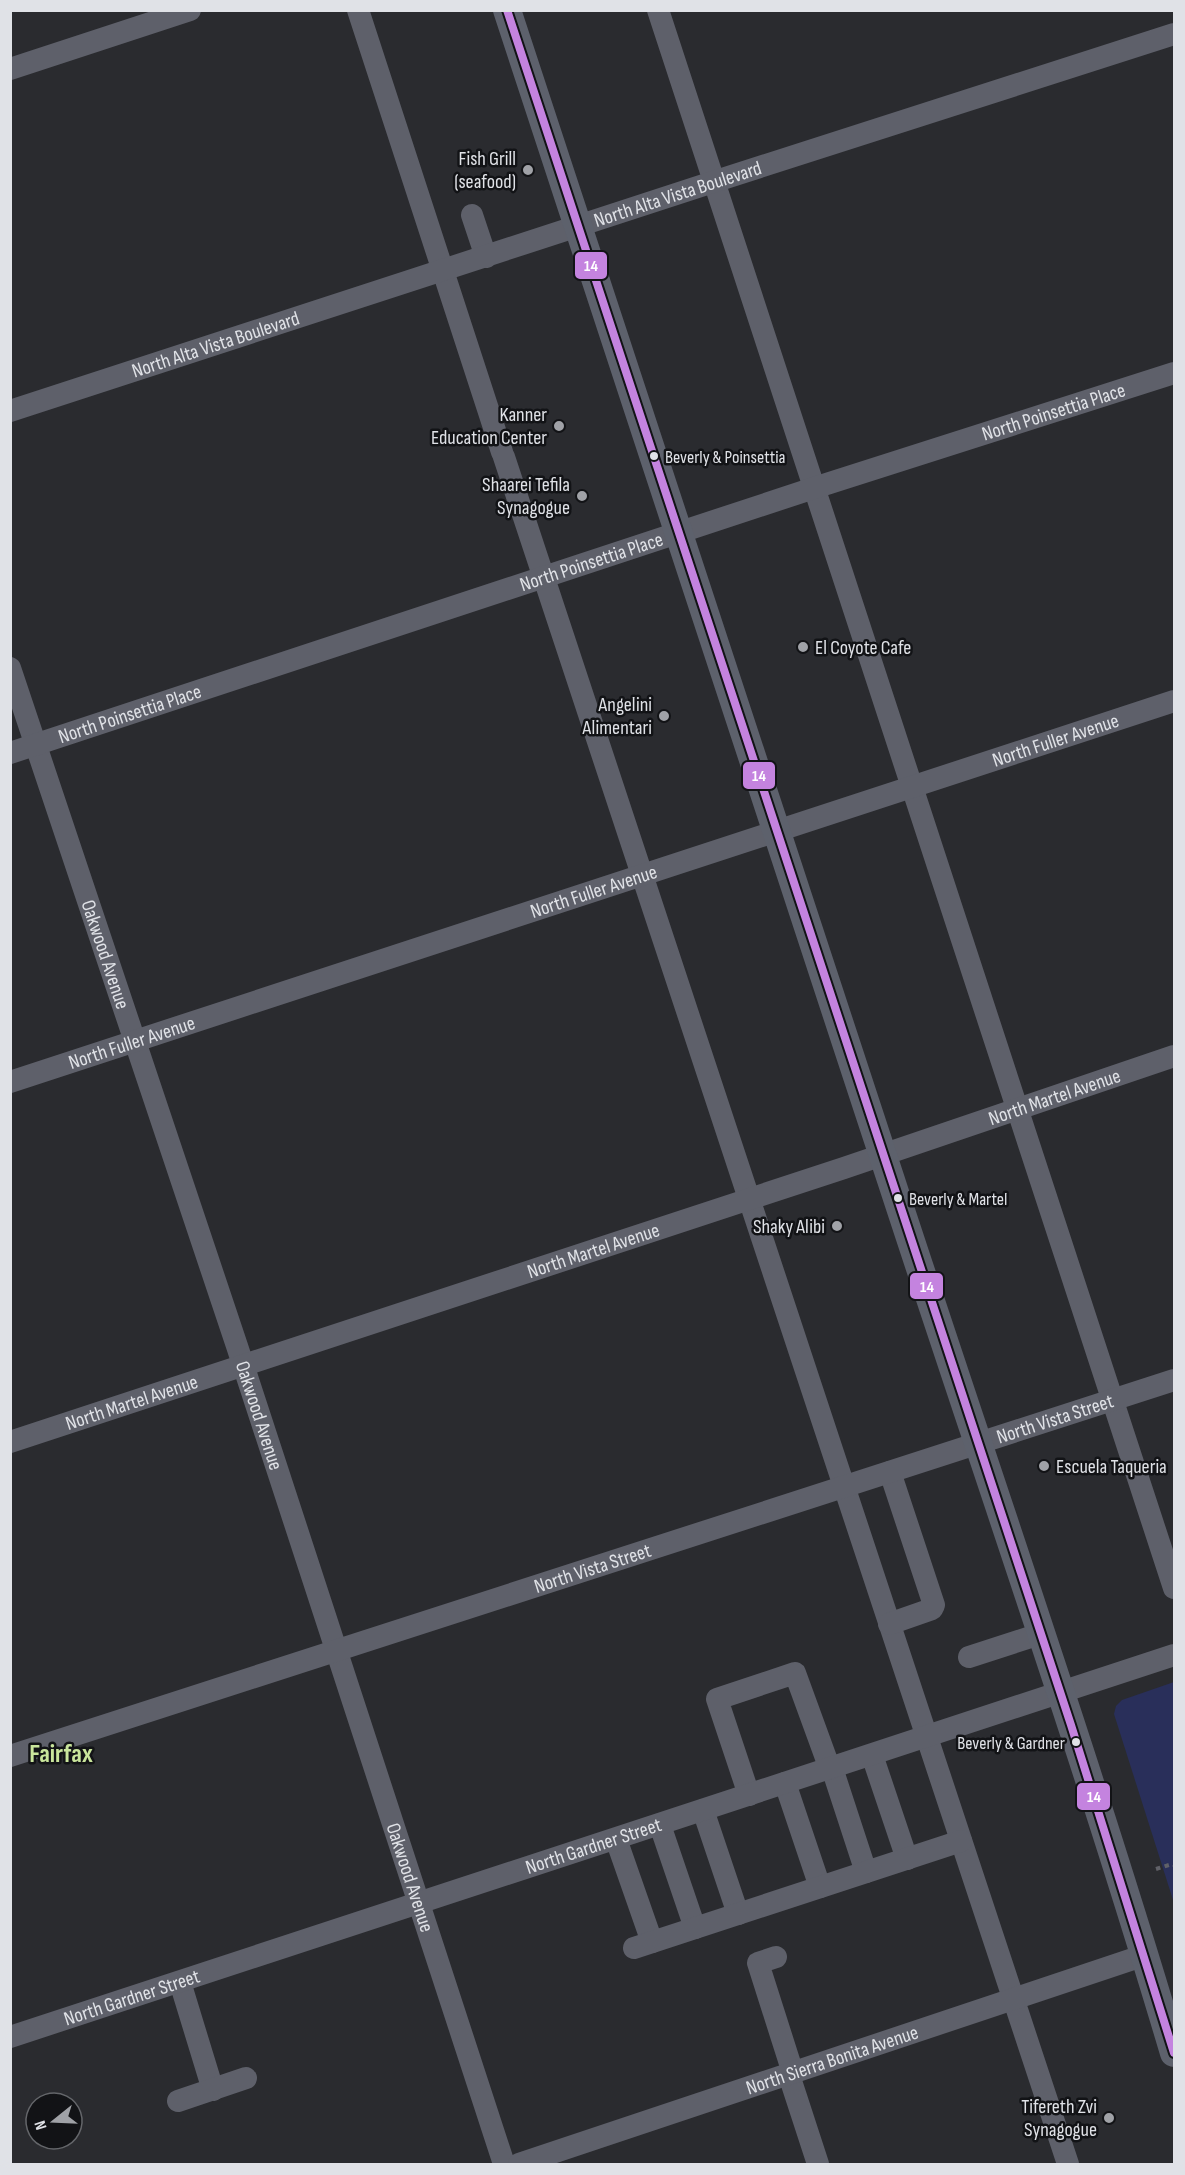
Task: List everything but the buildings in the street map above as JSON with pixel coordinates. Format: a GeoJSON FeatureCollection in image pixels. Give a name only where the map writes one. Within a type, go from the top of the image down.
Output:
{"type":"FeatureCollection","features":[{"type":"Feature","properties":{"kind":"main road"},"geometry":{"type":"LineString","coordinates":[[507,10],[622,366],[979,1442],[1145,1955],[1174,2053]]}},
{"type":"Feature","properties":{"kind":"street"},"geometry":{"type":"LineString","coordinates":[[10,69],[190,10]]}},
{"type":"Feature","properties":{"kind":"street"},"geometry":{"type":"LineString","coordinates":[[358,10],[843,1488],[1068,2164]]}},
{"type":"Feature","properties":{"kind":"street"},"geometry":{"type":"LineString","coordinates":[[658,10],[1174,1588]]}},
{"type":"Feature","properties":{"kind":"street","name":"North Alta Vista Boulevard"},"geometry":{"type":"LineString","coordinates":[[10,411],[1174,34]]}},
{"type":"Feature","properties":{"kind":"street"},"geometry":{"type":"LineString","coordinates":[[472,215],[486,257]]}},
{"type":"Feature","properties":{"kind":"street","name":"North Poinsettia Place"},"geometry":{"type":"LineString","coordinates":[[10,753],[814,488],[1174,373]]}},
{"type":"Feature","properties":{"kind":"street","name":"Oakwood Avenue"},"geometry":{"type":"LineString","coordinates":[[10,668],[243,1366],[504,2164]]}},
{"type":"Feature","properties":{"kind":"street","name":"North Fuller Avenue"},"geometry":{"type":"LineString","coordinates":[[10,1082],[1174,701]]}},
{"type":"Feature","properties":{"kind":"street","name":"North Martel Avenue"},"geometry":{"type":"LineString","coordinates":[[10,1442],[884,1155],[1174,1056]]}},
{"type":"Feature","properties":{"kind":"street","name":"North Vista Street"},"geometry":{"type":"LineString","coordinates":[[10,1756],[1174,1380]]}},
{"type":"Feature","properties":{"kind":"street"},"geometry":{"type":"LineString","coordinates":[[889,1624],[932,1609],[934,1605],[890,1472]]}},
{"type":"Feature","properties":{"kind":"street"},"geometry":{"type":"LineString","coordinates":[[969,1657],[1040,1634]]}},
{"type":"Feature","properties":{"kind":"street","name":"North Gardner Street"},"geometry":{"type":"LineString","coordinates":[[10,2037],[1174,1655]]}},
{"type":"Feature","properties":{"kind":"street"},"geometry":{"type":"LineString","coordinates":[[749,1795],[717,1699],[795,1673],[831,1768],[866,1872]]}},
{"type":"Feature","properties":{"kind":"street"},"geometry":{"type":"LineString","coordinates":[[872,1755],[907,1859]]}},
{"type":"Feature","properties":{"kind":"street"},"geometry":{"type":"LineString","coordinates":[[785,1783],[820,1887]]}},
{"type":"Feature","properties":{"kind":"street"},"geometry":{"type":"LineString","coordinates":[[703,1810],[738,1914]]}},
{"type":"Feature","properties":{"kind":"street"},"geometry":{"type":"LineString","coordinates":[[660,1825],[695,1928]]}},
{"type":"Feature","properties":{"kind":"street"},"geometry":{"type":"LineString","coordinates":[[616,1839],[643,1945],[961,1841]]}},
{"type":"Feature","properties":{"kind":"street","name":"North Sierra Bonita Avenue"},"geometry":{"type":"LineString","coordinates":[[519,2164],[1145,1955]]}},
{"type":"Feature","properties":{"kind":"street"},"geometry":{"type":"LineString","coordinates":[[776,1957],[758,1963],[818,2164]]}},
{"type":"Feature","properties":{"kind":"street"},"geometry":{"type":"LineString","coordinates":[[180,1982],[213,2090]]}},
{"type":"Feature","properties":{"kind":"street"},"geometry":{"type":"LineString","coordinates":[[178,2101],[246,2078]]}},
{"type":"Feature","properties":{"kind":"path"},"geometry":{"type":"LineString","coordinates":[[1156,1869],[1174,1865]]}},
{"type":"Feature","properties":{"kind":"shaded area"},"geometry":{"type":"Polygon","coordinates":[[[1174,1682],[1174,1903],[1114,1714],[1116,1706],[1122,1700],[1174,1682]]]}},
{"type":"Feature","properties":{"kind":"transit line","name":"14"},"geometry":{"type":"LineString","coordinates":[[507,10],[1071,1725],[1174,2053]]}},
{"type":"Feature","properties":{"kind":"place","name":"Fish Grill (seafood)"},"geometry":{"type":"Point","coordinates":[528,170]}},
{"type":"Feature","properties":{"kind":"place","name":"Kanner Education Center"},"geometry":{"type":"Point","coordinates":[559,426]}},
{"type":"Feature","properties":{"kind":"place","name":"Beverly & Poinsettia"},"geometry":{"type":"Point","coordinates":[654,456]}},
{"type":"Feature","properties":{"kind":"place","name":"Shaarei Tefila Synagogue"},"geometry":{"type":"Point","coordinates":[582,496]}},
{"type":"Feature","properties":{"kind":"place","name":"El Coyote Cafe"},"geometry":{"type":"Point","coordinates":[803,647]}},
{"type":"Feature","properties":{"kind":"place","name":"Angelini Alimentari"},"geometry":{"type":"Point","coordinates":[664,716]}},
{"type":"Feature","properties":{"kind":"place","name":"Beverly & Martel"},"geometry":{"type":"Point","coordinates":[898,1198]}},
{"type":"Feature","properties":{"kind":"place","name":"Shaky Alibi"},"geometry":{"type":"Point","coordinates":[837,1226]}},
{"type":"Feature","properties":{"kind":"place","name":"Escuela Taqueria"},"geometry":{"type":"Point","coordinates":[1044,1466]}},
{"type":"Feature","properties":{"kind":"place","name":"Beverly & Gardner"},"geometry":{"type":"Point","coordinates":[1076,1742]}},
{"type":"Feature","properties":{"kind":"place","name":"Tifereth Zvi Synagogue"},"geometry":{"type":"Point","coordinates":[1109,2118]}},
{"type":"Feature","properties":{"kind":"district","name":"Fairfax"},"geometry":{"type":"Point","coordinates":[61,1753]}}]}
